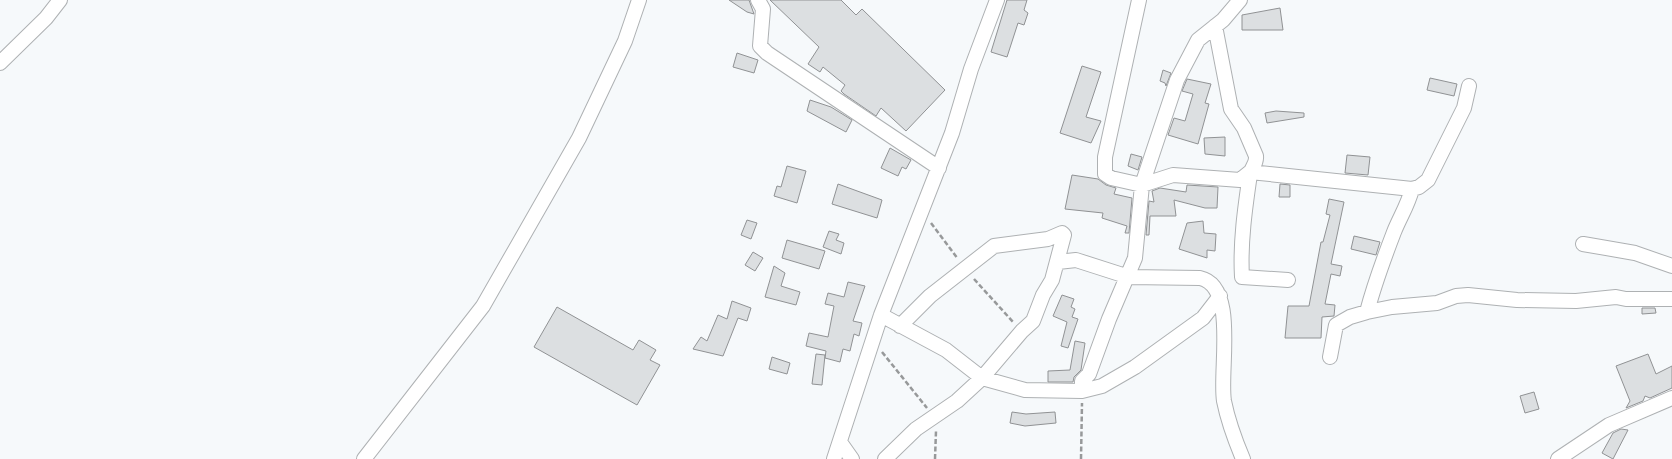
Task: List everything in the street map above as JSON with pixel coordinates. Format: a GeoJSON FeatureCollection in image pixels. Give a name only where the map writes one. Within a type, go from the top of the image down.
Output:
{"type":"FeatureCollection","features":[{"type":"Feature","properties":{"kind":"street"},"geometry":{"type":"LineString","coordinates":[[0,63],[46,18],[60,0]]}},
{"type":"Feature","properties":{"kind":"street"},"geometry":{"type":"LineString","coordinates":[[364,459],[483,306],[579,138],[625,41],[639,0]]}},
{"type":"Feature","properties":{"kind":"street"},"geometry":{"type":"LineString","coordinates":[[758,0],[763,9],[760,46],[767,53],[938,168]]}},
{"type":"Feature","properties":{"kind":"street"},"geometry":{"type":"LineString","coordinates":[[834,459],[882,315],[952,133],[971,68],[997,0]]}},
{"type":"Feature","properties":{"kind":"street"},"geometry":{"type":"LineString","coordinates":[[1139,0],[1104,166],[1107,176],[1142,185],[1173,175],[1240,180],[1250,172],[1412,189],[1419,187],[1428,180],[1464,108],[1469,86]]}},
{"type":"Feature","properties":{"kind":"street"},"geometry":{"type":"LineString","coordinates":[[1082,391],[1082,381],[1089,374],[1109,319],[1129,277],[1136,253],[1142,185],[1180,74],[1198,40],[1236,7],[1240,0]]}},
{"type":"Feature","properties":{"kind":"street"},"geometry":{"type":"LineString","coordinates":[[1215,26],[1231,109],[1255,152],[1256,161],[1250,172],[1243,227],[1242,277],[1288,280]]}},
{"type":"Feature","properties":{"kind":"street"},"geometry":{"type":"LineString","coordinates":[[1366,312],[1397,225],[1408,205],[1412,189]]}},
{"type":"Feature","properties":{"kind":"street"},"geometry":{"type":"LineString","coordinates":[[885,459],[916,429],[934,418],[982,378],[1022,331],[1033,321],[1058,262],[1063,233],[1048,239],[994,246],[930,296],[900,326]]}},
{"type":"Feature","properties":{"kind":"street"},"geometry":{"type":"LineString","coordinates":[[1583,244],[1635,252],[1672,266]]}},
{"type":"Feature","properties":{"kind":"street"},"geometry":{"type":"LineString","coordinates":[[1058,262],[1076,260],[1129,277],[1208,279],[1220,296],[1226,329],[1222,361],[1224,400],[1232,433],[1243,459]]}},
{"type":"Feature","properties":{"kind":"street"},"geometry":{"type":"LineString","coordinates":[[882,315],[946,350],[982,378],[1025,390],[1082,391],[1102,386],[1142,362],[1202,318],[1220,296]]}},
{"type":"Feature","properties":{"kind":"street"},"geometry":{"type":"LineString","coordinates":[[1330,357],[1336,325],[1350,317],[1366,312],[1437,303],[1456,296],[1576,301],[1616,297],[1626,299],[1672,299]]}},
{"type":"Feature","properties":{"kind":"street"},"geometry":{"type":"LineString","coordinates":[[1558,459],[1608,425],[1672,398]]}},
{"type":"Feature","properties":{"kind":"street"},"geometry":{"type":"LineString","coordinates":[[840,442],[852,459]]}},
{"type":"Feature","properties":{"kind":"path"},"geometry":{"type":"LineString","coordinates":[[874,341],[934,418],[935,459]]}},
{"type":"Feature","properties":{"kind":"path"},"geometry":{"type":"LineString","coordinates":[[1080,459],[1082,391]]}},
{"type":"Feature","properties":{"kind":"building"},"geometry":{"type":"Polygon","coordinates":[[[729,0],[749,0],[754,14],[747,12],[729,0]]]}},
{"type":"Feature","properties":{"kind":"building"},"geometry":{"type":"Polygon","coordinates":[[[770,0],[841,0],[856,15],[862,9],[945,90],[906,131],[881,108],[876,116],[844,94],[841,91],[845,85],[823,67],[820,72],[808,64],[819,47],[770,0]]]}},
{"type":"Feature","properties":{"kind":"building"},"geometry":{"type":"Polygon","coordinates":[[[1007,0],[1027,0],[1024,10],[1028,13],[1024,25],[1018,23],[1007,57],[991,52],[1007,0]]]}},
{"type":"Feature","properties":{"kind":"building"},"geometry":{"type":"Polygon","coordinates":[[[1280,8],[1283,30],[1242,30],[1242,15],[1280,8]]]}},
{"type":"Feature","properties":{"kind":"building"},"geometry":{"type":"Polygon","coordinates":[[[737,53],[758,60],[754,73],[733,67],[737,53]]]}},
{"type":"Feature","properties":{"kind":"building"},"geometry":{"type":"Polygon","coordinates":[[[1082,66],[1101,72],[1086,117],[1101,121],[1091,143],[1060,133],[1082,66]]]}},
{"type":"Feature","properties":{"kind":"building"},"geometry":{"type":"Polygon","coordinates":[[[1163,70],[1171,73],[1166,86],[1165,83],[1160,81],[1163,70]]]}},
{"type":"Feature","properties":{"kind":"building"},"geometry":{"type":"Polygon","coordinates":[[[1430,78],[1457,84],[1454,96],[1427,90],[1430,78]]]}},
{"type":"Feature","properties":{"kind":"building"},"geometry":{"type":"Polygon","coordinates":[[[1187,79],[1211,84],[1205,103],[1209,104],[1198,144],[1168,135],[1174,118],[1185,121],[1193,94],[1182,91],[1187,79]]]}},
{"type":"Feature","properties":{"kind":"building"},"geometry":{"type":"Polygon","coordinates":[[[810,100],[831,107],[852,120],[846,132],[807,111],[810,100]]]}},
{"type":"Feature","properties":{"kind":"building"},"geometry":{"type":"Polygon","coordinates":[[[1276,111],[1304,113],[1304,117],[1267,123],[1265,113],[1276,111]]]}},
{"type":"Feature","properties":{"kind":"building"},"geometry":{"type":"Polygon","coordinates":[[[1225,137],[1225,156],[1205,154],[1204,138],[1225,137]]]}},
{"type":"Feature","properties":{"kind":"building"},"geometry":{"type":"Polygon","coordinates":[[[890,148],[911,160],[906,169],[902,167],[898,176],[881,168],[890,148]]]}},
{"type":"Feature","properties":{"kind":"building"},"geometry":{"type":"Polygon","coordinates":[[[1131,154],[1142,157],[1138,170],[1128,166],[1131,154]]]}},
{"type":"Feature","properties":{"kind":"building"},"geometry":{"type":"Polygon","coordinates":[[[1347,155],[1370,157],[1368,175],[1345,173],[1347,155]]]}},
{"type":"Feature","properties":{"kind":"building"},"geometry":{"type":"Polygon","coordinates":[[[787,166],[806,171],[797,203],[774,196],[777,186],[781,187],[787,166]]]}},
{"type":"Feature","properties":{"kind":"building"},"geometry":{"type":"Polygon","coordinates":[[[1072,175],[1098,179],[1106,185],[1116,188],[1114,194],[1132,198],[1129,233],[1125,233],[1127,226],[1102,218],[1103,213],[1065,209],[1072,175]]]}},
{"type":"Feature","properties":{"kind":"building"},"geometry":{"type":"Polygon","coordinates":[[[838,184],[882,200],[877,218],[832,204],[838,184]]]}},
{"type":"Feature","properties":{"kind":"building"},"geometry":{"type":"Polygon","coordinates":[[[1280,184],[1290,185],[1290,197],[1279,197],[1280,184]]]}},
{"type":"Feature","properties":{"kind":"building"},"geometry":{"type":"Polygon","coordinates":[[[1187,185],[1218,187],[1217,208],[1205,208],[1174,200],[1176,216],[1150,216],[1149,235],[1146,235],[1149,201],[1154,202],[1152,191],[1160,188],[1186,192],[1187,185]]]}},
{"type":"Feature","properties":{"kind":"building"},"geometry":{"type":"Polygon","coordinates":[[[1329,199],[1344,202],[1331,264],[1342,266],[1340,276],[1331,274],[1325,304],[1335,305],[1334,316],[1322,317],[1321,338],[1285,338],[1288,306],[1309,306],[1321,242],[1323,242],[1330,215],[1326,214],[1329,199]]]}},
{"type":"Feature","properties":{"kind":"building"},"geometry":{"type":"Polygon","coordinates":[[[747,220],[757,223],[751,239],[741,235],[747,220]]]}},
{"type":"Feature","properties":{"kind":"building"},"geometry":{"type":"Polygon","coordinates":[[[1203,221],[1204,233],[1216,234],[1215,251],[1207,250],[1207,258],[1179,249],[1187,223],[1203,221]]]}},
{"type":"Feature","properties":{"kind":"building"},"geometry":{"type":"Polygon","coordinates":[[[829,231],[839,234],[836,240],[844,243],[841,254],[823,247],[829,231]]]}},
{"type":"Feature","properties":{"kind":"building"},"geometry":{"type":"Polygon","coordinates":[[[1354,236],[1380,242],[1376,255],[1351,249],[1354,236]]]}},
{"type":"Feature","properties":{"kind":"building"},"geometry":{"type":"Polygon","coordinates":[[[787,240],[825,251],[819,269],[782,258],[787,240]]]}},
{"type":"Feature","properties":{"kind":"building"},"geometry":{"type":"Polygon","coordinates":[[[753,252],[763,258],[755,271],[745,265],[753,252]]]}},
{"type":"Feature","properties":{"kind":"building"},"geometry":{"type":"Polygon","coordinates":[[[774,266],[785,273],[781,286],[800,292],[796,305],[765,297],[774,266]]]}},
{"type":"Feature","properties":{"kind":"building"},"geometry":{"type":"Polygon","coordinates":[[[848,282],[865,286],[853,321],[862,323],[859,336],[854,334],[850,351],[843,349],[840,362],[825,358],[826,351],[806,346],[809,333],[828,337],[834,306],[825,304],[828,293],[844,297],[848,282]]]}},
{"type":"Feature","properties":{"kind":"building"},"geometry":{"type":"Polygon","coordinates":[[[1062,295],[1074,299],[1071,307],[1075,309],[1072,317],[1078,319],[1068,348],[1061,346],[1067,322],[1053,316],[1062,295]]]}},
{"type":"Feature","properties":{"kind":"building"},"geometry":{"type":"Polygon","coordinates":[[[732,301],[751,308],[747,321],[738,318],[723,356],[693,349],[701,337],[707,341],[718,315],[727,319],[732,301]]]}},
{"type":"Feature","properties":{"kind":"building"},"geometry":{"type":"Polygon","coordinates":[[[557,307],[633,350],[639,340],[656,350],[650,360],[660,365],[637,405],[534,347],[557,307]]]}},
{"type":"Feature","properties":{"kind":"building"},"geometry":{"type":"Polygon","coordinates":[[[1642,308],[1655,308],[1656,313],[1642,314],[1642,308]]]}},
{"type":"Feature","properties":{"kind":"building"},"geometry":{"type":"Polygon","coordinates":[[[1075,341],[1085,343],[1081,370],[1074,377],[1073,382],[1048,382],[1048,371],[1070,370],[1075,341]]]}},
{"type":"Feature","properties":{"kind":"building"},"geometry":{"type":"Polygon","coordinates":[[[816,354],[825,355],[822,385],[812,384],[816,354]]]}},
{"type":"Feature","properties":{"kind":"building"},"geometry":{"type":"Polygon","coordinates":[[[1648,354],[1656,374],[1672,366],[1672,388],[1650,398],[1645,396],[1643,401],[1626,408],[1630,401],[1616,366],[1648,354]]]}},
{"type":"Feature","properties":{"kind":"building"},"geometry":{"type":"Polygon","coordinates":[[[772,357],[790,363],[787,374],[769,369],[772,357]]]}},
{"type":"Feature","properties":{"kind":"building"},"geometry":{"type":"Polygon","coordinates":[[[1534,392],[1539,409],[1525,413],[1520,396],[1534,392]]]}},
{"type":"Feature","properties":{"kind":"building"},"geometry":{"type":"Polygon","coordinates":[[[1012,412],[1026,414],[1055,412],[1056,423],[1025,426],[1010,423],[1012,412]]]}},
{"type":"Feature","properties":{"kind":"building"},"geometry":{"type":"Polygon","coordinates":[[[1621,429],[1628,430],[1613,459],[1602,453],[1613,433],[1621,429]]]}}]}
